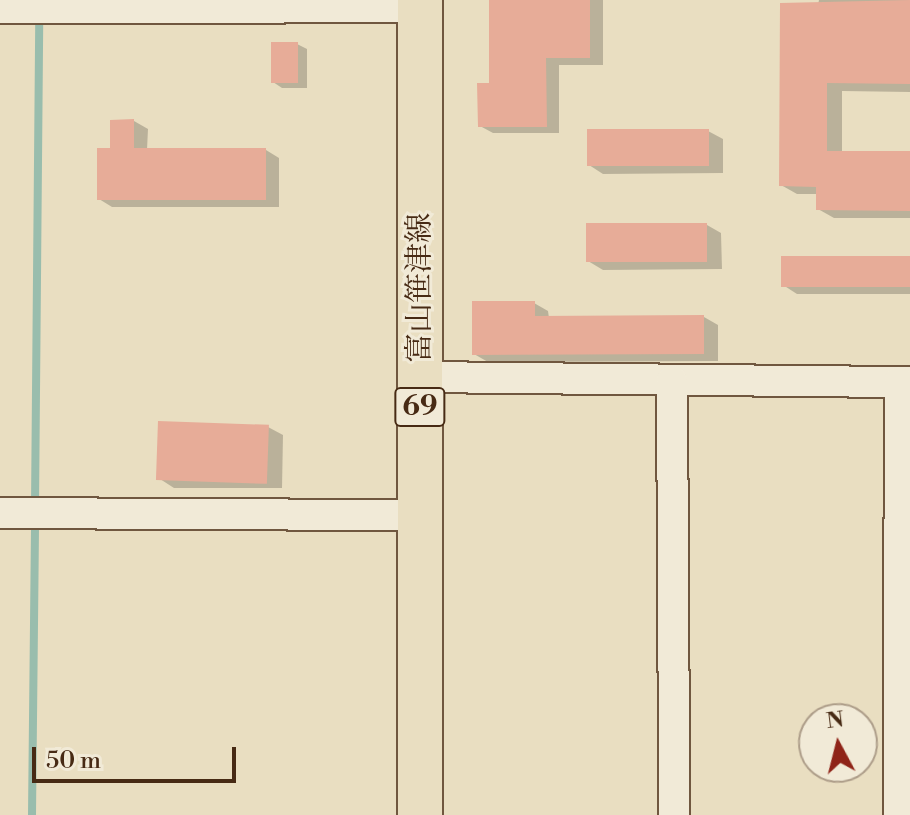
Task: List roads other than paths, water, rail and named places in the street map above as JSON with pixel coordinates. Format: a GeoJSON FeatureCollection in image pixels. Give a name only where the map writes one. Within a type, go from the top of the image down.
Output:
{"type":"FeatureCollection","features":[{"type":"Feature","properties":{"kind":"main road","name":"富山笹津線"},"geometry":{"type":"LineString","coordinates":[[420,3],[420,815]]}},
{"type":"Feature","properties":{"kind":"street"},"geometry":{"type":"LineString","coordinates":[[0,8],[420,3]]}},
{"type":"Feature","properties":{"kind":"street"},"geometry":{"type":"LineString","coordinates":[[419,377],[905,382],[899,815]]}},
{"type":"Feature","properties":{"kind":"street"},"geometry":{"type":"LineString","coordinates":[[672,381],[674,815]]}},
{"type":"Feature","properties":{"kind":"street"},"geometry":{"type":"LineString","coordinates":[[0,513],[420,515]]}},
{"type":"Feature","properties":{"kind":"waterway"},"geometry":{"type":"LineString","coordinates":[[35,506],[39,12]]}},
{"type":"Feature","properties":{"kind":"waterway"},"geometry":{"type":"LineString","coordinates":[[32,815],[35,520]]}}]}
